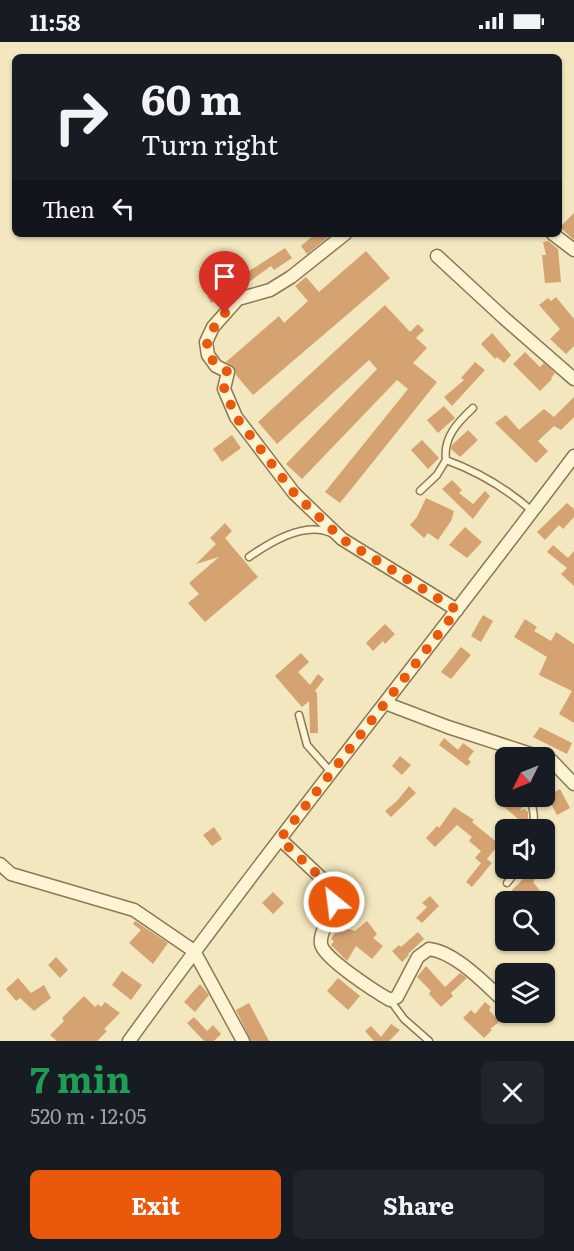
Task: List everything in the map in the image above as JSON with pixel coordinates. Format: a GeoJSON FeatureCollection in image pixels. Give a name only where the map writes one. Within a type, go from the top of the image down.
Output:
{"type":"FeatureCollection","features":[{"type":"Feature","properties":{"kind":"street"},"geometry":{"type":"LineString","coordinates":[[341,237],[291,277],[270,290],[238,298],[213,327],[206,342],[207,355],[216,366],[228,372],[224,389],[236,417],[294,493],[342,539],[457,610]]}},
{"type":"Feature","properties":{"kind":"street"},"geometry":{"type":"LineString","coordinates":[[557,237],[574,250]]}},
{"type":"Feature","properties":{"kind":"street"},"geometry":{"type":"LineString","coordinates":[[437,256],[574,379]]}},
{"type":"Feature","properties":{"kind":"street"},"geometry":{"type":"LineString","coordinates":[[129,1041],[194,951],[386,704],[532,510],[573,460]]}},
{"type":"Feature","properties":{"kind":"street"},"geometry":{"type":"LineString","coordinates":[[386,704],[505,747]]}},
{"type":"Feature","properties":{"kind":"street"},"geometry":{"type":"LineString","coordinates":[[555,767],[572,776]]}},
{"type":"Feature","properties":{"kind":"street"},"geometry":{"type":"LineString","coordinates":[[280,839],[334,890],[333,910],[321,944],[324,951],[370,989],[390,1000],[397,997],[418,957],[429,949],[441,950],[495,994]]}},
{"type":"Feature","properties":{"kind":"street"},"geometry":{"type":"LineString","coordinates":[[0,864],[10,874],[134,910],[194,951],[243,1041]]}},
{"type":"Feature","properties":{"kind":"lane"},"geometry":{"type":"LineString","coordinates":[[420,491],[436,475],[446,460],[447,439],[456,424],[473,408]]}},
{"type":"Feature","properties":{"kind":"lane"},"geometry":{"type":"LineString","coordinates":[[446,460],[487,477],[532,510]]}},
{"type":"Feature","properties":{"kind":"lane"},"geometry":{"type":"LineString","coordinates":[[249,558],[265,546],[289,535],[306,531],[322,529],[342,539]]}},
{"type":"Feature","properties":{"kind":"lane"},"geometry":{"type":"LineString","coordinates":[[299,715],[307,745],[332,772]]}},
{"type":"Feature","properties":{"kind":"lane"},"geometry":{"type":"LineString","coordinates":[[507,884],[511,879]]}},
{"type":"Feature","properties":{"kind":"lane"},"geometry":{"type":"LineString","coordinates":[[390,1000],[404,1019],[429,1041]]}},
{"type":"Feature","properties":{"kind":"building"},"geometry":{"type":"Polygon","coordinates":[[[574,213],[574,239],[562,229],[562,225],[574,213]]]}},
{"type":"Feature","properties":{"kind":"building"},"geometry":{"type":"Polygon","coordinates":[[[312,237],[328,237],[307,254],[301,246],[312,237]]]}},
{"type":"Feature","properties":{"kind":"building"},"geometry":{"type":"Polygon","coordinates":[[[548,241],[558,249],[561,282],[545,283],[542,255],[546,255],[543,242],[548,241]]]}},
{"type":"Feature","properties":{"kind":"building"},"geometry":{"type":"Polygon","coordinates":[[[285,248],[292,258],[274,270],[271,266],[239,289],[211,303],[207,296],[285,248]]]}},
{"type":"Feature","properties":{"kind":"building"},"geometry":{"type":"Polygon","coordinates":[[[366,251],[390,278],[253,395],[236,375],[234,367],[226,362],[279,316],[284,323],[308,301],[295,286],[306,277],[319,292],[366,251]]]}},
{"type":"Feature","properties":{"kind":"building"},"geometry":{"type":"Polygon","coordinates":[[[556,297],[574,319],[574,346],[566,354],[550,339],[560,329],[539,305],[548,298],[551,301],[556,297]]]}},
{"type":"Feature","properties":{"kind":"building"},"geometry":{"type":"Polygon","coordinates":[[[385,305],[410,332],[418,324],[424,330],[416,338],[427,348],[413,363],[437,382],[340,503],[325,492],[408,389],[397,380],[302,479],[286,464],[377,369],[369,360],[277,444],[258,422],[385,305]]]}},
{"type":"Feature","properties":{"kind":"building"},"geometry":{"type":"Polygon","coordinates":[[[492,333],[511,355],[504,363],[497,357],[495,359],[481,344],[492,333]]]}},
{"type":"Feature","properties":{"kind":"building"},"geometry":{"type":"Polygon","coordinates":[[[525,352],[540,367],[544,363],[555,373],[540,391],[513,364],[525,352]]]}},
{"type":"Feature","properties":{"kind":"building"},"geometry":{"type":"Polygon","coordinates":[[[475,362],[485,370],[452,406],[444,397],[464,380],[461,378],[475,362]]]}},
{"type":"Feature","properties":{"kind":"building"},"geometry":{"type":"Polygon","coordinates":[[[574,397],[574,417],[561,430],[554,426],[538,441],[548,451],[536,463],[495,423],[506,415],[519,430],[544,409],[554,417],[574,397]]]}},
{"type":"Feature","properties":{"kind":"building"},"geometry":{"type":"Polygon","coordinates":[[[444,406],[455,418],[438,433],[427,420],[444,406]]]}},
{"type":"Feature","properties":{"kind":"building"},"geometry":{"type":"Polygon","coordinates":[[[468,430],[478,440],[460,457],[451,449],[452,445],[468,430]]]}},
{"type":"Feature","properties":{"kind":"building"},"geometry":{"type":"Polygon","coordinates":[[[232,435],[241,448],[222,462],[213,449],[232,435]]]}},
{"type":"Feature","properties":{"kind":"building"},"geometry":{"type":"Polygon","coordinates":[[[422,440],[439,458],[428,469],[411,450],[422,440]]]}},
{"type":"Feature","properties":{"kind":"building"},"geometry":{"type":"Polygon","coordinates":[[[452,480],[462,490],[459,493],[473,504],[485,491],[490,496],[473,519],[442,489],[452,480]]]}},
{"type":"Feature","properties":{"kind":"building"},"geometry":{"type":"Polygon","coordinates":[[[426,498],[454,511],[451,521],[438,540],[428,533],[424,538],[410,525],[417,517],[426,498]]]}},
{"type":"Feature","properties":{"kind":"building"},"geometry":{"type":"Polygon","coordinates":[[[567,503],[574,509],[574,517],[563,529],[559,525],[545,540],[537,532],[567,503]]]}},
{"type":"Feature","properties":{"kind":"building"},"geometry":{"type":"Polygon","coordinates":[[[225,523],[232,531],[225,538],[258,577],[205,622],[188,603],[199,594],[189,583],[219,557],[196,564],[216,544],[210,538],[225,523]]]}},
{"type":"Feature","properties":{"kind":"building"},"geometry":{"type":"Polygon","coordinates":[[[465,527],[482,542],[467,558],[449,545],[465,527]]]}},
{"type":"Feature","properties":{"kind":"building"},"geometry":{"type":"Polygon","coordinates":[[[553,545],[568,558],[574,551],[574,586],[561,574],[567,568],[547,552],[553,545]]]}},
{"type":"Feature","properties":{"kind":"building"},"geometry":{"type":"Polygon","coordinates":[[[483,615],[493,621],[481,642],[471,636],[483,615]]]}},
{"type":"Feature","properties":{"kind":"building"},"geometry":{"type":"Polygon","coordinates":[[[525,619],[537,627],[534,631],[551,641],[556,632],[574,644],[574,723],[559,714],[572,691],[539,675],[547,657],[514,637],[525,619]]]}},
{"type":"Feature","properties":{"kind":"building"},"geometry":{"type":"Polygon","coordinates":[[[385,624],[395,634],[373,651],[366,643],[385,624]]]}},
{"type":"Feature","properties":{"kind":"building"},"geometry":{"type":"Polygon","coordinates":[[[461,647],[471,655],[451,679],[441,672],[461,647]]]}},
{"type":"Feature","properties":{"kind":"building"},"geometry":{"type":"Polygon","coordinates":[[[301,653],[309,662],[298,672],[310,685],[318,674],[324,679],[315,691],[317,693],[318,733],[310,733],[309,701],[302,707],[275,676],[301,653]]]}},
{"type":"Feature","properties":{"kind":"building"},"geometry":{"type":"Polygon","coordinates":[[[540,727],[572,743],[567,754],[533,737],[540,727]]]}},
{"type":"Feature","properties":{"kind":"building"},"geometry":{"type":"Polygon","coordinates":[[[444,738],[458,750],[463,743],[474,751],[468,759],[471,762],[467,766],[439,745],[444,738]]]}},
{"type":"Feature","properties":{"kind":"building"},"geometry":{"type":"Polygon","coordinates":[[[400,756],[411,765],[402,775],[392,766],[400,756]]]}},
{"type":"Feature","properties":{"kind":"building"},"geometry":{"type":"Polygon","coordinates":[[[409,786],[416,793],[391,817],[385,811],[409,786]]]}},
{"type":"Feature","properties":{"kind":"building"},"geometry":{"type":"Polygon","coordinates":[[[560,789],[570,808],[557,815],[553,807],[555,807],[555,792],[560,789]]]}},
{"type":"Feature","properties":{"kind":"building"},"geometry":{"type":"Polygon","coordinates":[[[454,807],[474,820],[472,822],[495,841],[495,849],[487,859],[492,863],[472,887],[466,882],[481,863],[475,858],[481,851],[469,841],[472,837],[457,825],[435,847],[426,838],[437,826],[439,828],[454,807]]]}},
{"type":"Feature","properties":{"kind":"building"},"geometry":{"type":"Polygon","coordinates":[[[504,807],[522,807],[520,811],[524,809],[528,812],[528,819],[518,819],[504,807]]]}},
{"type":"Feature","properties":{"kind":"building"},"geometry":{"type":"Polygon","coordinates":[[[214,827],[222,839],[212,846],[203,835],[214,827]]]}},
{"type":"Feature","properties":{"kind":"building"},"geometry":{"type":"Polygon","coordinates":[[[523,879],[535,879],[533,882],[540,891],[511,891],[523,879]]]}},
{"type":"Feature","properties":{"kind":"building"},"geometry":{"type":"Polygon","coordinates":[[[273,892],[284,903],[273,914],[262,903],[273,892]]]}},
{"type":"Feature","properties":{"kind":"building"},"geometry":{"type":"Polygon","coordinates":[[[430,896],[439,906],[422,923],[416,918],[427,907],[422,903],[430,896]]]}},
{"type":"Feature","properties":{"kind":"building"},"geometry":{"type":"Polygon","coordinates":[[[135,921],[168,943],[153,964],[129,943],[141,930],[133,924],[135,921]]]}},
{"type":"Feature","properties":{"kind":"building"},"geometry":{"type":"Polygon","coordinates":[[[367,921],[377,934],[373,938],[383,946],[372,959],[356,946],[347,961],[331,945],[334,941],[331,939],[340,926],[355,931],[367,921]]]}},
{"type":"Feature","properties":{"kind":"building"},"geometry":{"type":"Polygon","coordinates":[[[418,932],[424,939],[402,962],[392,951],[399,945],[401,947],[418,932]]]}},
{"type":"Feature","properties":{"kind":"building"},"geometry":{"type":"Polygon","coordinates":[[[56,957],[68,970],[60,978],[48,965],[56,957]]]}},
{"type":"Feature","properties":{"kind":"building"},"geometry":{"type":"Polygon","coordinates":[[[426,966],[445,987],[460,973],[467,978],[451,993],[453,996],[441,1007],[429,994],[431,991],[417,977],[426,966]]]}},
{"type":"Feature","properties":{"kind":"building"},"geometry":{"type":"Polygon","coordinates":[[[122,971],[142,985],[131,1000],[112,985],[122,971]]]}},
{"type":"Feature","properties":{"kind":"building"},"geometry":{"type":"Polygon","coordinates":[[[18,978],[31,993],[44,985],[51,998],[34,1011],[20,998],[16,1001],[6,989],[18,978]]]}},
{"type":"Feature","properties":{"kind":"building"},"geometry":{"type":"Polygon","coordinates":[[[338,978],[360,996],[348,1010],[327,991],[338,978]]]}},
{"type":"Feature","properties":{"kind":"building"},"geometry":{"type":"Polygon","coordinates":[[[200,984],[209,995],[195,1012],[184,1002],[200,984]]]}},
{"type":"Feature","properties":{"kind":"building"},"geometry":{"type":"Polygon","coordinates":[[[84,996],[95,1007],[98,1004],[101,1007],[105,1002],[120,1013],[104,1029],[107,1031],[97,1041],[57,1041],[50,1035],[64,1021],[62,1018],[84,996]]]}},
{"type":"Feature","properties":{"kind":"building"},"geometry":{"type":"Polygon","coordinates":[[[485,1002],[491,1007],[489,1010],[495,1017],[495,1023],[498,1023],[484,1038],[463,1018],[471,1010],[475,1014],[485,1002]]]}},
{"type":"Feature","properties":{"kind":"building"},"geometry":{"type":"Polygon","coordinates":[[[249,1003],[269,1041],[251,1041],[236,1010],[249,1003]]]}},
{"type":"Feature","properties":{"kind":"building"},"geometry":{"type":"Polygon","coordinates":[[[194,1017],[207,1031],[213,1025],[221,1034],[214,1041],[204,1041],[187,1023],[194,1017]]]}},
{"type":"Feature","properties":{"kind":"building"},"geometry":{"type":"Polygon","coordinates":[[[391,1024],[400,1030],[389,1041],[374,1041],[365,1031],[371,1026],[381,1037],[391,1024]]]}},
{"type":"Feature","properties":{"kind":"route"},"geometry":{"type":"LineString","coordinates":[[225,313],[213,327],[206,342],[207,355],[216,366],[228,372],[224,389],[236,417],[294,493],[342,539],[457,610],[280,839],[334,890],[334,902]]}}]}
